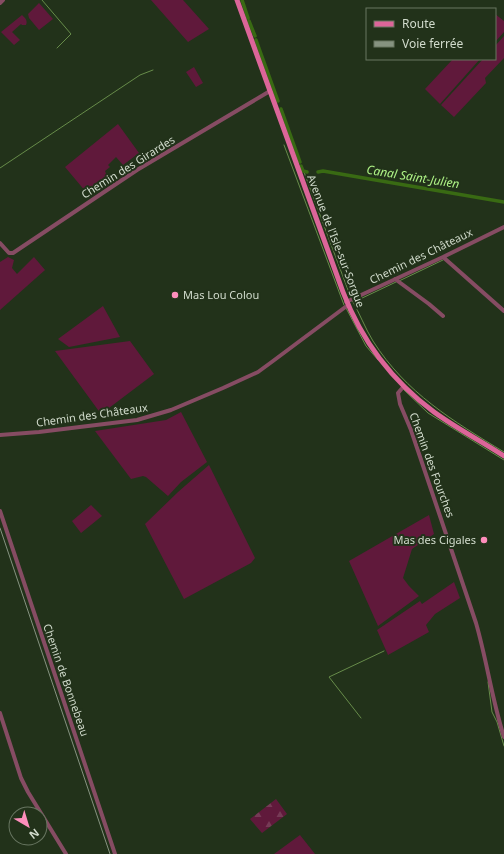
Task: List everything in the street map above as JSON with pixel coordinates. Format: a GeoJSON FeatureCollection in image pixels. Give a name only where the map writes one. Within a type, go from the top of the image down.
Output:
{"type":"FeatureCollection","features":[{"type":"Feature","properties":{"kind":"main road","name":"Avenue de l'Isle-sur-Sorgue"},"geometry":{"type":"LineString","coordinates":[[236,0],[347,303],[359,327],[377,354],[404,386],[418,399],[437,414],[504,456]]}},
{"type":"Feature","properties":{"kind":"street"},"geometry":{"type":"LineString","coordinates":[[0,4],[3,0]]}},
{"type":"Feature","properties":{"kind":"street","name":"Chemin des Girardes"},"geometry":{"type":"LineString","coordinates":[[0,243],[9,253],[13,254],[137,170],[270,91]]}},
{"type":"Feature","properties":{"kind":"street","name":"Chemin des Châteaux"},"geometry":{"type":"LineString","coordinates":[[0,435],[39,432],[137,420],[171,410],[258,372],[273,362],[347,303],[504,227]]}},
{"type":"Feature","properties":{"kind":"street"},"geometry":{"type":"LineString","coordinates":[[443,257],[504,311]]}},
{"type":"Feature","properties":{"kind":"street"},"geometry":{"type":"LineString","coordinates":[[395,279],[443,316]]}},
{"type":"Feature","properties":{"kind":"street","name":"Chemin des Fourches"},"geometry":{"type":"LineString","coordinates":[[404,386],[398,393],[400,404],[411,430],[476,623],[482,644],[493,700],[504,737]]}},
{"type":"Feature","properties":{"kind":"street","name":"Chemin de Bonnebeau"},"geometry":{"type":"LineString","coordinates":[[0,512],[115,854]]}},
{"type":"Feature","properties":{"kind":"street"},"geometry":{"type":"LineString","coordinates":[[0,713],[21,778],[66,854]]}},
{"type":"Feature","properties":{"kind":"green space"},"geometry":{"type":"Polygon","coordinates":[[[151,0],[183,0],[209,29],[188,42],[151,0]]]}},
{"type":"Feature","properties":{"kind":"green space"},"geometry":{"type":"Polygon","coordinates":[[[39,3],[53,19],[39,30],[29,18],[28,14],[39,3]]]}},
{"type":"Feature","properties":{"kind":"green space"},"geometry":{"type":"Polygon","coordinates":[[[22,15],[26,19],[27,23],[26,25],[21,24],[12,32],[20,40],[14,45],[1,32],[22,15]]]}},
{"type":"Feature","properties":{"kind":"green space"},"geometry":{"type":"Polygon","coordinates":[[[496,15],[504,21],[504,32],[496,41],[496,15]]]}},
{"type":"Feature","properties":{"kind":"green space"},"geometry":{"type":"Polygon","coordinates":[[[504,36],[504,58],[485,78],[486,83],[454,117],[441,105],[482,60],[496,60],[496,45],[504,36]]]}},
{"type":"Feature","properties":{"kind":"green space"},"geometry":{"type":"Polygon","coordinates":[[[452,60],[479,60],[440,104],[425,89],[452,60]]]}},
{"type":"Feature","properties":{"kind":"green space"},"geometry":{"type":"Polygon","coordinates":[[[194,67],[203,83],[196,87],[186,72],[194,67]]]}},
{"type":"Feature","properties":{"kind":"green space"},"geometry":{"type":"Polygon","coordinates":[[[118,124],[139,153],[123,165],[116,157],[108,165],[110,167],[105,171],[107,176],[86,192],[65,167],[118,124]]]}},
{"type":"Feature","properties":{"kind":"green space"},"geometry":{"type":"Polygon","coordinates":[[[8,257],[14,260],[12,268],[17,274],[34,257],[45,270],[0,310],[0,262],[8,257]]]}},
{"type":"Feature","properties":{"kind":"green space"},"geometry":{"type":"Polygon","coordinates":[[[103,306],[120,337],[69,347],[58,339],[103,306]]]}},
{"type":"Feature","properties":{"kind":"green space"},"geometry":{"type":"Polygon","coordinates":[[[130,341],[154,374],[101,414],[55,351],[130,341]]]}},
{"type":"Feature","properties":{"kind":"green space"},"geometry":{"type":"Polygon","coordinates":[[[181,412],[207,462],[181,482],[168,496],[146,477],[143,476],[131,479],[95,431],[166,420],[181,412]]]}},
{"type":"Feature","properties":{"kind":"green space"},"geometry":{"type":"Polygon","coordinates":[[[209,465],[255,558],[251,563],[184,599],[145,524],[209,465]]]}},
{"type":"Feature","properties":{"kind":"green space"},"geometry":{"type":"Polygon","coordinates":[[[91,505],[102,516],[81,533],[72,521],[91,505]]]}},
{"type":"Feature","properties":{"kind":"green space"},"geometry":{"type":"Polygon","coordinates":[[[429,515],[434,534],[412,549],[403,578],[419,596],[378,626],[349,561],[429,515]]]}},
{"type":"Feature","properties":{"kind":"green space"},"geometry":{"type":"Polygon","coordinates":[[[454,582],[460,598],[435,614],[426,625],[429,632],[388,655],[377,630],[420,601],[422,604],[454,582]]]}},
{"type":"Feature","properties":{"kind":"green space"},"geometry":{"type":"Polygon","coordinates":[[[276,799],[287,814],[262,833],[250,819],[276,799]]]}},
{"type":"Feature","properties":{"kind":"green space"},"geometry":{"type":"Polygon","coordinates":[[[300,835],[315,854],[274,854],[300,835]]]}},
{"type":"Feature","properties":{"kind":"waterway"},"geometry":{"type":"LineString","coordinates":[[42,0],[71,34],[57,48]]}},
{"type":"Feature","properties":{"kind":"waterway","name":"Canal Saint-Julien"},"geometry":{"type":"LineString","coordinates":[[242,0],[248,18]]}},
{"type":"Feature","properties":{"kind":"waterway","name":"Canal Saint-Julien"},"geometry":{"type":"LineString","coordinates":[[249,21],[255,36]]}},
{"type":"Feature","properties":{"kind":"waterway","name":"Canal Saint-Julien"},"geometry":{"type":"LineString","coordinates":[[256,40],[278,101]]}},
{"type":"Feature","properties":{"kind":"waterway"},"geometry":{"type":"LineString","coordinates":[[0,168],[140,75],[153,70]]}},
{"type":"Feature","properties":{"kind":"waterway","name":"Canal Saint-Julien"},"geometry":{"type":"LineString","coordinates":[[281,109],[300,162]]}},
{"type":"Feature","properties":{"kind":"waterway"},"geometry":{"type":"LineString","coordinates":[[284,145],[344,305]]}},
{"type":"Feature","properties":{"kind":"waterway","name":"Canal Saint-Julien"},"geometry":{"type":"LineString","coordinates":[[301,166],[303,171],[307,172]]}},
{"type":"Feature","properties":{"kind":"waterway","name":"Canal Saint-Julien"},"geometry":{"type":"LineString","coordinates":[[318,172],[323,171],[504,202]]}},
{"type":"Feature","properties":{"kind":"waterway"},"geometry":{"type":"LineString","coordinates":[[304,172],[351,298]]}},
{"type":"Feature","properties":{"kind":"waterway"},"geometry":{"type":"LineString","coordinates":[[399,281],[443,260]]}},
{"type":"Feature","properties":{"kind":"waterway"},"geometry":{"type":"LineString","coordinates":[[355,304],[358,300],[396,282]]}},
{"type":"Feature","properties":{"kind":"waterway"},"geometry":{"type":"LineString","coordinates":[[352,300],[373,341],[400,376],[416,391],[449,417],[504,452]]}},
{"type":"Feature","properties":{"kind":"waterway"},"geometry":{"type":"LineString","coordinates":[[346,308],[366,346],[378,360]]}},
{"type":"Feature","properties":{"kind":"waterway"},"geometry":{"type":"LineString","coordinates":[[403,389],[428,413],[504,460]]}},
{"type":"Feature","properties":{"kind":"waterway"},"geometry":{"type":"LineString","coordinates":[[361,718],[329,677],[384,651]]}},
{"type":"Feature","properties":{"kind":"waterway"},"geometry":{"type":"LineString","coordinates":[[488,682],[492,712],[497,722],[504,746]]}},
{"type":"Feature","properties":{"kind":"railway"},"geometry":{"type":"LineString","coordinates":[[0,528],[110,854]]}},
{"type":"Feature","properties":{"kind":"place","name":"Mas Lou Colou"},"geometry":{"type":"Point","coordinates":[175,295]}},
{"type":"Feature","properties":{"kind":"place","name":"Mas des Cigales"},"geometry":{"type":"Point","coordinates":[484,540]}}]}
